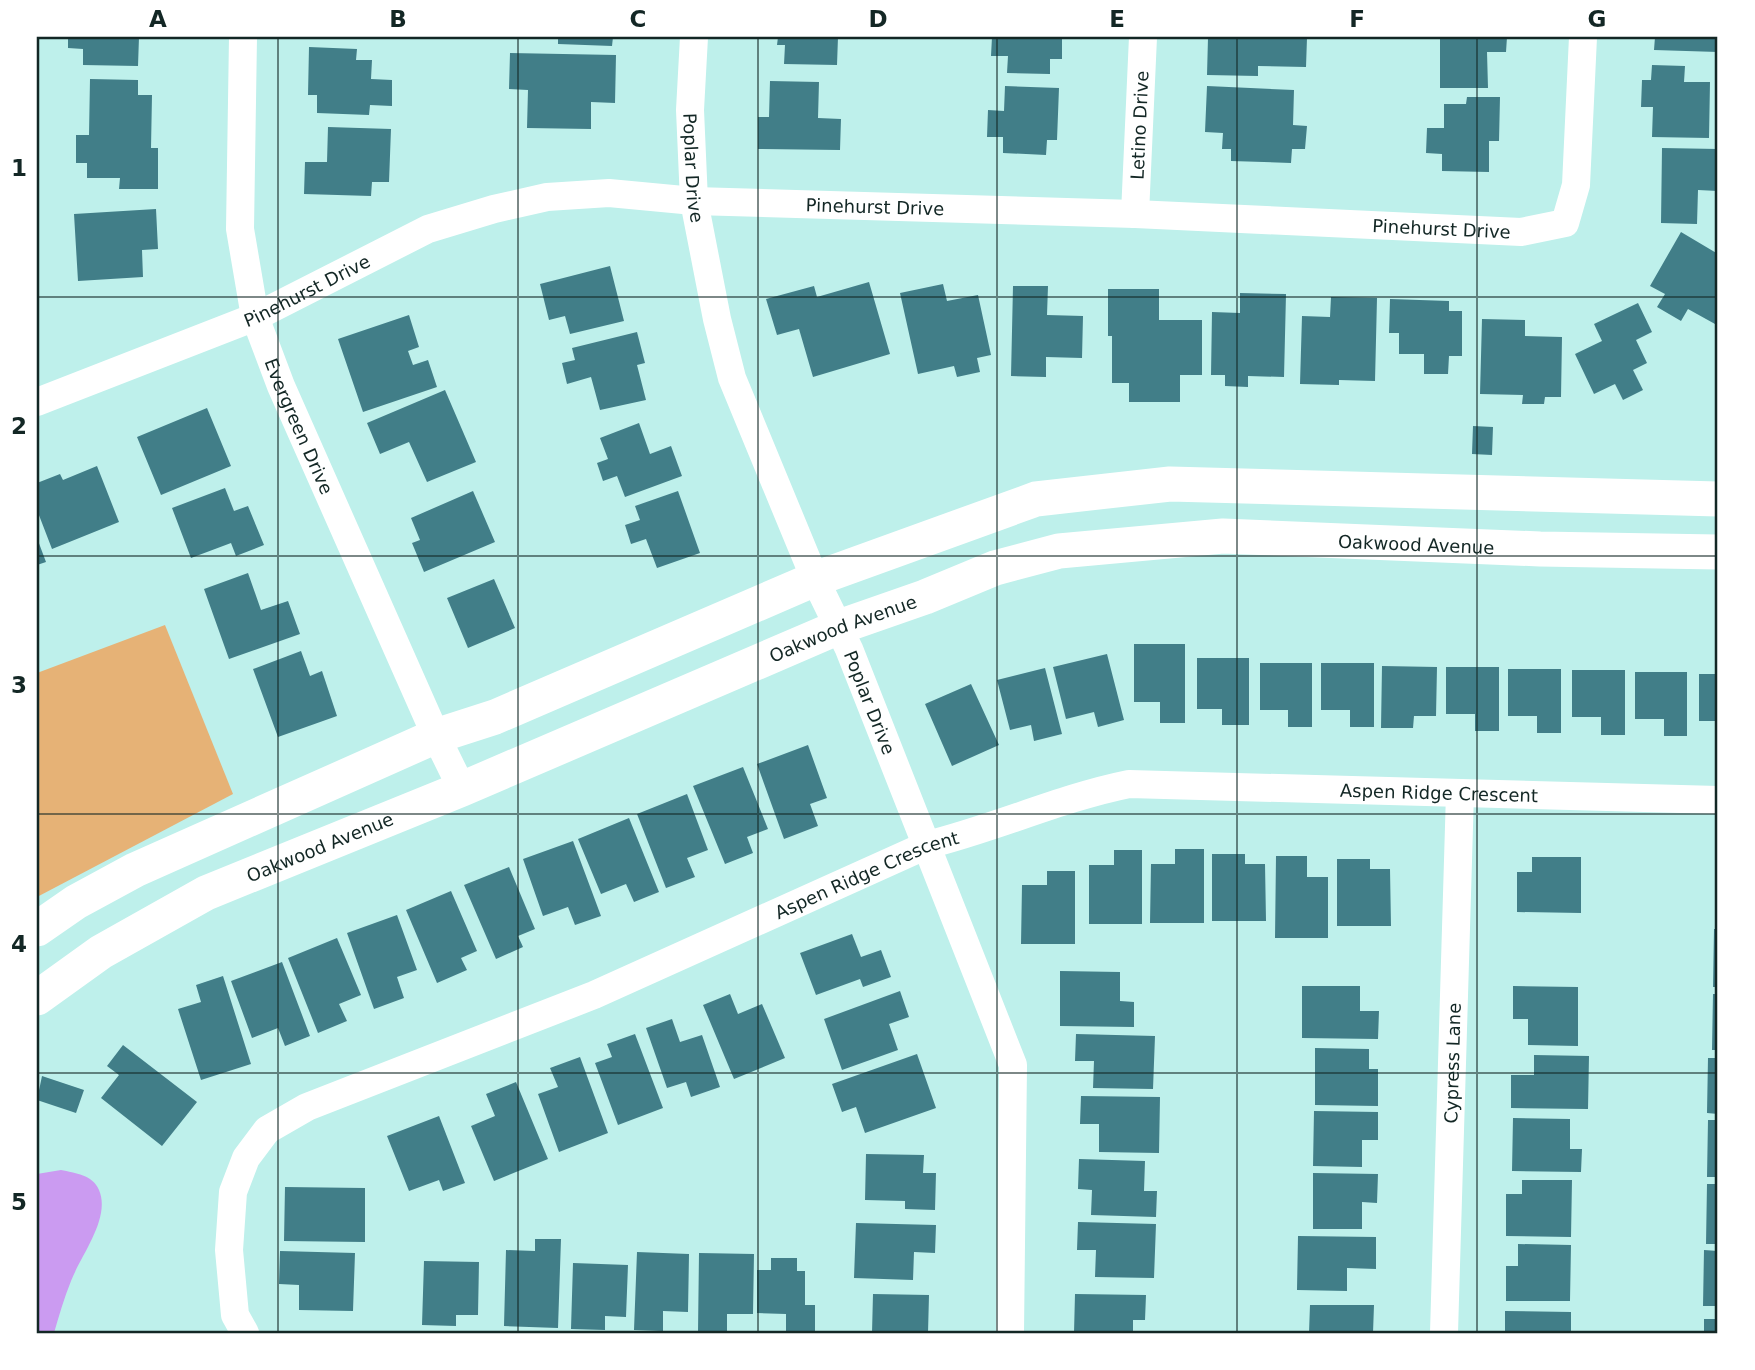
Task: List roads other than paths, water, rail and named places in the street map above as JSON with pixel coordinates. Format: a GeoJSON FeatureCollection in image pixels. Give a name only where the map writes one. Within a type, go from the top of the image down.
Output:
{"type":"FeatureCollection","features":[{"type":"Feature","properties":{"kind":"street","name":"Evergreen Drive"},"geometry":{"type":"LineString","coordinates":[[243,37],[240,229],[255,317],[281,386],[462,789]]}},
{"type":"Feature","properties":{"kind":"street","name":"Poplar Drive"},"geometry":{"type":"LineString","coordinates":[[694,37],[690,110],[694,201],[717,319],[732,378],[815,579],[839,627],[1013,1065],[1010,1333]]}},
{"type":"Feature","properties":{"kind":"street","name":"Letino Drive"},"geometry":{"type":"LineString","coordinates":[[1136,214],[1143,37]]}},
{"type":"Feature","properties":{"kind":"street","name":"Pinehurst Drive"},"geometry":{"type":"LineString","coordinates":[[37,402],[255,317],[428,229],[494,209],[547,197],[609,193],[694,201],[1136,214],[1521,232],[1565,223],[1576,185],[1583,37]]}},
{"type":"Feature","properties":{"kind":"street"},"geometry":{"type":"LineString","coordinates":[[37,929],[76,902],[135,870],[436,736],[495,717],[815,579],[1036,499],[1170,484],[1718,499]]}},
{"type":"Feature","properties":{"kind":"street","name":"Oakwood Avenue"},"geometry":{"type":"LineString","coordinates":[[37,998],[101,952],[206,893],[462,789],[839,627],[995,568],[1059,551],[1223,536],[1540,549],[1718,552]]}},
{"type":"Feature","properties":{"kind":"street","name":"Aspen Ridge Crescent"},"geometry":{"type":"LineString","coordinates":[[246,1333],[235,1315],[229,1250],[233,1192],[246,1158],[267,1130],[307,1107],[594,995],[927,845],[969,834],[1087,793],[1129,784],[1718,800]]}},
{"type":"Feature","properties":{"kind":"street","name":"Cypress Lane"},"geometry":{"type":"LineString","coordinates":[[1444,1333],[1460,793]]}}]}
